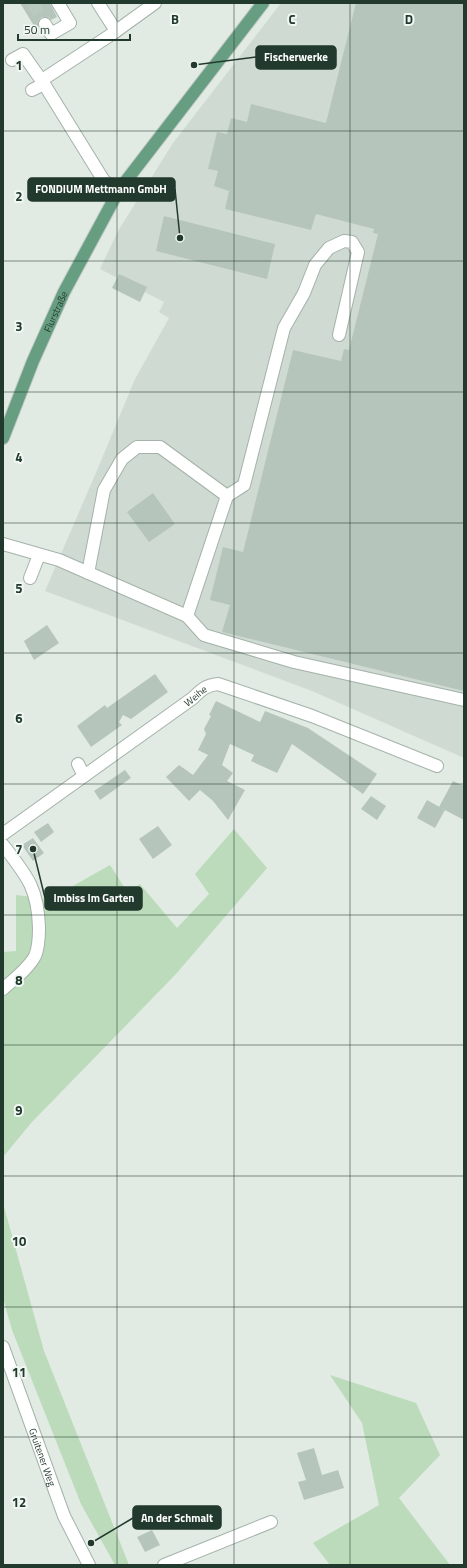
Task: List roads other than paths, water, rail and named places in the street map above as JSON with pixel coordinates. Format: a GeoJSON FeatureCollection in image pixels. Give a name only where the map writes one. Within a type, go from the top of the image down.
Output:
{"type":"FeatureCollection","features":[{"type":"Feature","properties":{"kind":"main road","name":"Flurstraße"},"geometry":{"type":"LineString","coordinates":[[3,438],[33,361],[64,292],[118,190],[263,3]]}},
{"type":"Feature","properties":{"kind":"street"},"geometry":{"type":"LineString","coordinates":[[45,24],[51,34],[70,22],[58,3]]}},
{"type":"Feature","properties":{"kind":"street"},"geometry":{"type":"LineString","coordinates":[[98,3],[115,36]]}},
{"type":"Feature","properties":{"kind":"street"},"geometry":{"type":"LineString","coordinates":[[32,90],[115,36],[155,3]]}},
{"type":"Feature","properties":{"kind":"street"},"geometry":{"type":"LineString","coordinates":[[12,60],[23,54],[43,82],[104,181],[118,190]]}},
{"type":"Feature","properties":{"kind":"street"},"geometry":{"type":"LineString","coordinates":[[187,616],[227,496],[244,485],[284,328],[304,293],[315,264],[329,248],[344,241],[352,242],[358,252],[339,335]]}},
{"type":"Feature","properties":{"kind":"street"},"geometry":{"type":"LineString","coordinates":[[88,573],[104,490],[122,459],[137,447],[160,447],[227,496]]}},
{"type":"Feature","properties":{"kind":"street"},"geometry":{"type":"LineString","coordinates":[[3,544],[59,560],[187,616],[204,635],[294,662],[464,700]]}},
{"type":"Feature","properties":{"kind":"street"},"geometry":{"type":"LineString","coordinates":[[30,578],[39,555]]}},
{"type":"Feature","properties":{"kind":"street","name":"Weihe"},"geometry":{"type":"LineString","coordinates":[[3,834],[209,685],[218,684],[312,716],[437,766]]}},
{"type":"Feature","properties":{"kind":"street"},"geometry":{"type":"LineString","coordinates":[[78,764],[84,776]]}},
{"type":"Feature","properties":{"kind":"street"},"geometry":{"type":"LineString","coordinates":[[3,845],[27,876],[36,897],[39,933],[36,954],[31,963],[3,989]]}},
{"type":"Feature","properties":{"kind":"street","name":"Gruitener Weg"},"geometry":{"type":"LineString","coordinates":[[3,1347],[64,1516],[89,1565]]}},
{"type":"Feature","properties":{"kind":"street"},"geometry":{"type":"LineString","coordinates":[[164,1565],[271,1522]]}},
{"type":"Feature","properties":{"kind":"tunnel"},"geometry":{"type":"LineString","coordinates":[[33,3],[45,24]]}},
{"type":"Feature","properties":{"kind":"place","name":"Fischerwerke"},"geometry":{"type":"Point","coordinates":[194,65]}},
{"type":"Feature","properties":{"kind":"place","name":"FONDIUM Mettmann GmbH"},"geometry":{"type":"Point","coordinates":[180,238]}},
{"type":"Feature","properties":{"kind":"place","name":"Imbiss Im Garten"},"geometry":{"type":"Point","coordinates":[33,849]}},
{"type":"Feature","properties":{"kind":"place","name":"An der Schmalt"},"geometry":{"type":"Point","coordinates":[91,1543]}}]}
